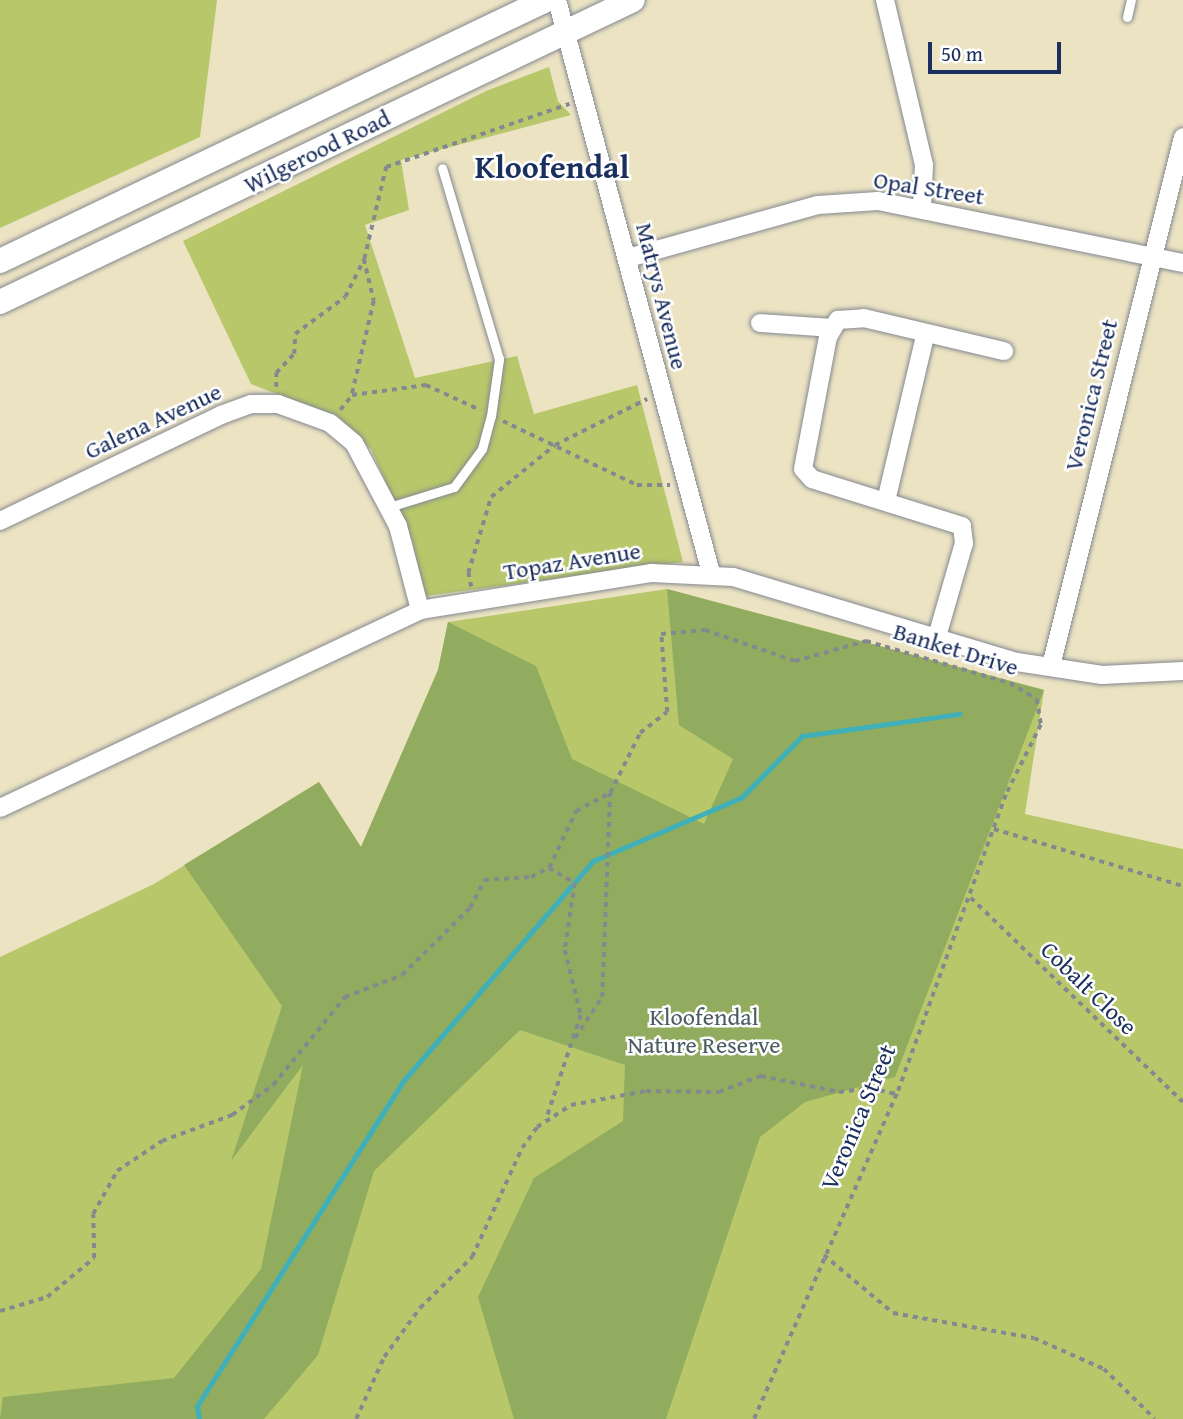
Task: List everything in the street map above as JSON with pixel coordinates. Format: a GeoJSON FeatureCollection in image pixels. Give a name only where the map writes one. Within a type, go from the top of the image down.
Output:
{"type":"FeatureCollection","features":[{"type":"Feature","properties":{"kind":"street","name":"Wilgerood Road"},"geometry":{"type":"LineString","coordinates":[[0,261],[546,0]]}},
{"type":"Feature","properties":{"kind":"street","name":"Matrys Avenue"},"geometry":{"type":"LineString","coordinates":[[557,0],[711,573]]}},
{"type":"Feature","properties":{"kind":"street","name":"Wilgerood Road"},"geometry":{"type":"LineString","coordinates":[[0,302],[633,0]]}},
{"type":"Feature","properties":{"kind":"street"},"geometry":{"type":"LineString","coordinates":[[885,0],[924,165],[922,206]]}},
{"type":"Feature","properties":{"kind":"street","name":"Veronica Street"},"geometry":{"type":"LineString","coordinates":[[1051,666],[1150,256],[1183,137]]}},
{"type":"Feature","properties":{"kind":"street","name":"Opal Street"},"geometry":{"type":"LineString","coordinates":[[628,258],[818,205],[922,206],[1183,263]]}},
{"type":"Feature","properties":{"kind":"street"},"geometry":{"type":"LineString","coordinates":[[936,640],[964,531],[955,520],[812,479],[803,469],[831,328],[838,320],[864,318],[925,336],[1004,351]]}},
{"type":"Feature","properties":{"kind":"street"},"geometry":{"type":"LineString","coordinates":[[761,323],[831,328]]}},
{"type":"Feature","properties":{"kind":"street"},"geometry":{"type":"LineString","coordinates":[[886,500],[925,336]]}},
{"type":"Feature","properties":{"kind":"street","name":"Galena Avenue"},"geometry":{"type":"LineString","coordinates":[[0,521],[221,415],[251,404],[278,404],[330,423],[354,443],[389,507],[420,610]]}},
{"type":"Feature","properties":{"kind":"street","name":"Topaz Avenue"},"geometry":{"type":"LineString","coordinates":[[0,808],[420,610],[652,573],[711,573],[936,640],[1051,666],[1102,675],[1183,671]]}},
{"type":"Feature","properties":{"kind":"lane"},"geometry":{"type":"LineString","coordinates":[[1127,17],[1131,0]]}},
{"type":"Feature","properties":{"kind":"lane"},"geometry":{"type":"LineString","coordinates":[[389,507],[454,487],[482,449],[491,416],[499,359],[442,168]]}},
{"type":"Feature","properties":{"kind":"path"},"geometry":{"type":"LineString","coordinates":[[278,404],[276,373],[294,354],[295,334],[345,297],[364,259],[374,301],[352,395],[330,423]]}},
{"type":"Feature","properties":{"kind":"path"},"geometry":{"type":"LineString","coordinates":[[352,395],[426,386],[637,485],[688,485]]}},
{"type":"Feature","properties":{"kind":"path"},"geometry":{"type":"LineString","coordinates":[[474,600],[468,573],[491,497],[555,445],[662,393]]}},
{"type":"Feature","properties":{"kind":"path","name":"Banket Drive"},"geometry":{"type":"LineString","coordinates":[[575,1038],[602,997],[610,793],[640,733],[667,712],[661,634],[705,630],[796,661],[866,641],[1010,682],[1037,699],[1041,725],[994,829]]}},
{"type":"Feature","properties":{"kind":"path"},"geometry":{"type":"LineString","coordinates":[[0,1311],[47,1297],[94,1258],[93,1214],[117,1171],[162,1140],[232,1115],[273,1085],[345,997],[402,975],[470,908],[484,880],[531,877],[549,868],[576,811],[610,793]]}},
{"type":"Feature","properties":{"kind":"path"},"geometry":{"type":"LineString","coordinates":[[994,829],[1183,886]]}},
{"type":"Feature","properties":{"kind":"path","name":"Veronica Street"},"geometry":{"type":"LineString","coordinates":[[754,1419],[897,1094],[971,898],[994,829]]}},
{"type":"Feature","properties":{"kind":"path"},"geometry":{"type":"LineString","coordinates":[[546,1120],[581,1016],[565,950],[575,883],[549,868]]}},
{"type":"Feature","properties":{"kind":"path","name":"Cobalt Close"},"geometry":{"type":"LineString","coordinates":[[971,898],[1183,1102]]}},
{"type":"Feature","properties":{"kind":"path"},"geometry":{"type":"LineString","coordinates":[[356,1419],[384,1357],[420,1308],[472,1257],[522,1148],[546,1120],[571,1105],[605,1096],[719,1092],[761,1076],[839,1092],[870,1088],[897,1094]]}},
{"type":"Feature","properties":{"kind":"path"},"geometry":{"type":"LineString","coordinates":[[824,1255],[893,1313],[1034,1338],[1104,1369],[1155,1419]]}},
{"type":"Feature","properties":{"kind":"green space"},"geometry":{"type":"Polygon","coordinates":[[[0,0],[217,0],[200,137],[0,228],[0,0]]]}},
{"type":"Feature","properties":{"kind":"green space"},"geometry":{"type":"Polygon","coordinates":[[[549,67],[558,101],[571,115],[401,160],[409,210],[365,225],[415,378],[517,356],[534,414],[637,385],[683,562],[425,596],[412,540],[371,449],[335,416],[251,384],[183,241],[486,91],[549,67]]]}},
{"type":"Feature","properties":{"kind":"green space","name":"Kloofendal Nature Reserve"},"geometry":{"type":"Polygon","coordinates":[[[667,589],[1044,690],[1025,814],[1183,849],[1183,1419],[0,1419],[0,957],[154,884],[319,782],[361,847],[438,670],[448,622],[667,589]]]}},
{"type":"Feature","properties":{"kind":"green space"},"geometry":{"type":"Polygon","coordinates":[[[667,589],[1044,690],[895,1077],[805,1102],[760,1137],[666,1419],[514,1419],[478,1297],[534,1178],[623,1121],[625,1065],[520,1030],[374,1171],[318,1355],[264,1419],[0,1419],[3,1397],[174,1378],[261,1269],[303,1065],[231,1161],[282,1006],[184,865],[319,782],[361,847],[438,670],[448,622],[536,666],[572,759],[704,824],[733,759],[679,725],[667,589]]]}},
{"type":"Feature","properties":{"kind":"waterway"},"geometry":{"type":"LineString","coordinates":[[199,1419],[197,1406],[403,1081],[593,861],[742,797],[802,736],[959,714]]}},
{"type":"Feature","properties":{"kind":"district","name":"Kloofendal"},"geometry":{"type":"Point","coordinates":[552,167]}}]}
